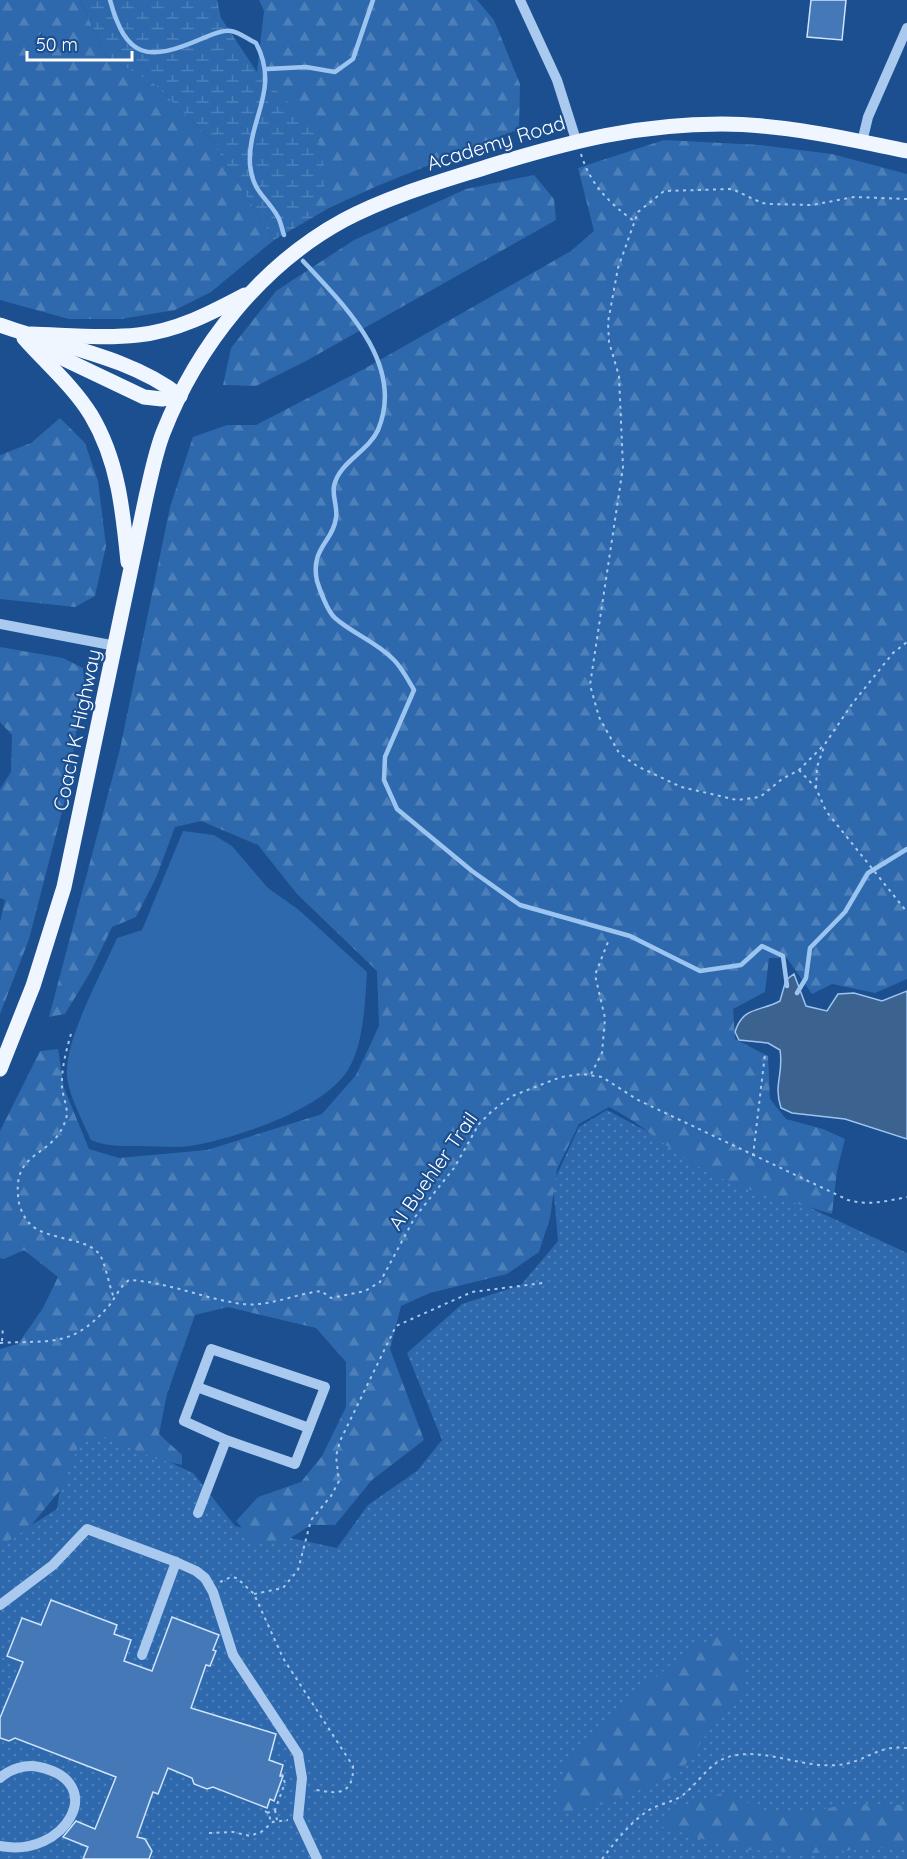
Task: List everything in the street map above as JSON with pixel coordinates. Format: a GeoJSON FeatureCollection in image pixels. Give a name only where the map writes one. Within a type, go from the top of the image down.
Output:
{"type":"FeatureCollection","features":[{"type":"Feature","properties":{"kind":"main road","name":"Academy Road"},"geometry":{"type":"LineString","coordinates":[[180,396],[215,338],[255,289],[297,252],[344,220],[437,183],[576,140],[670,126],[724,124],[862,142],[907,151]]}},
{"type":"Feature","properties":{"kind":"main road"},"geometry":{"type":"LineString","coordinates":[[27,336],[137,335],[159,332],[202,318],[255,289]]}},
{"type":"Feature","properties":{"kind":"main road"},"geometry":{"type":"LineString","coordinates":[[4,326],[27,336],[50,354],[144,397],[162,399],[180,396]]}},
{"type":"Feature","properties":{"kind":"main road"},"geometry":{"type":"LineString","coordinates":[[27,336],[75,393],[91,415],[102,438],[119,486],[130,577]]}},
{"type":"Feature","properties":{"kind":"main road","name":"Coach K Highway"},"geometry":{"type":"LineString","coordinates":[[0,1069],[33,986],[64,887],[159,446],[180,396]]}},
{"type":"Feature","properties":{"kind":"street"},"geometry":{"type":"LineString","coordinates":[[520,0],[557,80],[576,140]]}},
{"type":"Feature","properties":{"kind":"street"},"geometry":{"type":"LineString","coordinates":[[862,142],[868,117],[907,28]]}},
{"type":"Feature","properties":{"kind":"street"},"geometry":{"type":"LineString","coordinates":[[0,624],[116,646]]}},
{"type":"Feature","properties":{"kind":"street"},"geometry":{"type":"LineString","coordinates":[[211,1349],[325,1387],[309,1428],[295,1464],[226,1440],[184,1421],[211,1349]]}},
{"type":"Feature","properties":{"kind":"street"},"geometry":{"type":"LineString","coordinates":[[197,1387],[309,1428]]}},
{"type":"Feature","properties":{"kind":"street"},"geometry":{"type":"LineString","coordinates":[[198,1513],[226,1440]]}},
{"type":"Feature","properties":{"kind":"street"},"geometry":{"type":"LineString","coordinates":[[0,1605],[52,1565],[87,1529],[196,1571],[211,1587],[233,1655],[298,1754],[302,1766],[298,1804],[300,1822],[317,1859]]}},
{"type":"Feature","properties":{"kind":"street"},"geometry":{"type":"LineString","coordinates":[[142,1655],[176,1562]]}},
{"type":"Feature","properties":{"kind":"street"},"geometry":{"type":"LineString","coordinates":[[0,1778],[14,1769],[36,1767],[57,1775],[66,1783],[72,1793],[76,1815],[69,1837],[61,1845]]}},
{"type":"Feature","properties":{"kind":"street"},"geometry":{"type":"LineString","coordinates":[[0,1846],[19,1856],[30,1857]]}},
{"type":"Feature","properties":{"kind":"path"},"geometry":{"type":"LineString","coordinates":[[576,140],[592,180],[607,201],[634,221]]}},
{"type":"Feature","properties":{"kind":"path"},"geometry":{"type":"LineString","coordinates":[[907,199],[854,197],[812,205],[770,204],[762,203],[732,189],[664,191],[638,212],[618,268],[608,322],[609,342],[619,376],[623,467],[590,685],[599,717],[619,753],[637,766],[681,787],[720,798],[737,800],[760,797],[782,778],[799,770],[825,744],[872,678],[893,653],[907,642]]}},
{"type":"Feature","properties":{"kind":"path"},"geometry":{"type":"LineString","coordinates":[[816,788],[818,767],[825,744]]}},
{"type":"Feature","properties":{"kind":"path"},"geometry":{"type":"LineString","coordinates":[[799,770],[816,788],[826,812],[907,912]]}},
{"type":"Feature","properties":{"kind":"path"},"geometry":{"type":"LineString","coordinates":[[590,1075],[602,1053],[605,1018],[595,975],[608,942]]}},
{"type":"Feature","properties":{"kind":"path"},"geometry":{"type":"LineString","coordinates":[[71,1034],[63,1064],[62,1086],[67,1116],[60,1134],[45,1149],[25,1162],[16,1178],[18,1200],[30,1224],[61,1239],[91,1246],[102,1257],[114,1298]]}},
{"type":"Feature","properties":{"kind":"path"},"geometry":{"type":"LineString","coordinates":[[753,1156],[765,1053]]}},
{"type":"Feature","properties":{"kind":"path","name":"Al Buehler Trail"},"geometry":{"type":"LineString","coordinates":[[1,1343],[55,1341],[89,1328],[114,1298],[120,1287],[129,1280],[146,1281],[244,1304],[266,1303],[321,1291],[331,1298],[364,1291],[380,1282],[416,1217],[454,1168],[479,1125],[492,1111],[512,1096],[561,1077],[590,1075],[602,1077],[638,1100],[753,1156],[860,1204],[907,1197]]}},
{"type":"Feature","properties":{"kind":"path"},"geometry":{"type":"LineString","coordinates":[[254,1594],[283,1588],[298,1570],[312,1520],[331,1496],[339,1480],[336,1456],[340,1441],[396,1326],[472,1292],[543,1283]]}},
{"type":"Feature","properties":{"kind":"path"},"geometry":{"type":"LineString","coordinates":[[1,1343],[3,1326]]}},
{"type":"Feature","properties":{"kind":"path"},"geometry":{"type":"LineString","coordinates":[[211,1587],[231,1577],[244,1583],[254,1594],[283,1658],[321,1721],[352,1766],[351,1784],[340,1792],[300,1787]]}},
{"type":"Feature","properties":{"kind":"path"},"geometry":{"type":"LineString","coordinates":[[602,1859],[615,1840],[645,1813],[683,1795],[712,1764],[735,1755],[762,1755],[815,1765],[838,1765],[858,1761],[888,1746],[907,1748]]}},
{"type":"Feature","properties":{"kind":"path"},"geometry":{"type":"LineString","coordinates":[[277,1820],[275,1809],[285,1783],[282,1774]]}},
{"type":"Feature","properties":{"kind":"path"},"geometry":{"type":"LineString","coordinates":[[271,1823],[266,1812],[275,1809]]}},
{"type":"Feature","properties":{"kind":"path"},"geometry":{"type":"LineString","coordinates":[[209,1833],[232,1832],[250,1836],[261,1832],[277,1820],[300,1822]]}},
{"type":"Feature","properties":{"kind":"green space"},"geometry":{"type":"Polygon","coordinates":[[[0,0],[80,0],[106,56],[154,84],[210,138],[274,240],[211,292],[175,310],[121,319],[69,319],[0,300],[0,0]]]}},
{"type":"Feature","properties":{"kind":"green space"},"geometry":{"type":"Polygon","coordinates":[[[80,0],[217,0],[221,18],[257,72],[316,129],[327,182],[307,211],[329,208],[274,240],[210,138],[154,84],[106,56],[80,0]]]}},
{"type":"Feature","properties":{"kind":"green space"},"geometry":{"type":"Polygon","coordinates":[[[259,0],[477,0],[494,20],[520,84],[519,129],[377,186],[329,208],[306,212],[257,72],[264,11],[259,0]]]}},
{"type":"Feature","properties":{"kind":"green space"},"geometry":{"type":"Polygon","coordinates":[[[664,140],[761,145],[832,154],[907,174],[907,979],[875,993],[832,984],[812,994],[787,958],[769,958],[765,992],[733,1009],[735,1039],[768,1056],[770,1099],[786,1119],[823,1129],[845,1139],[837,1171],[832,1214],[729,1182],[697,1166],[609,1107],[579,1124],[557,1169],[550,1218],[539,1252],[507,1274],[430,1293],[401,1306],[390,1349],[424,1440],[372,1480],[335,1525],[311,1525],[287,1540],[255,1542],[236,1521],[258,1497],[301,1482],[322,1456],[346,1407],[346,1362],[316,1328],[228,1307],[195,1315],[167,1394],[159,1434],[182,1455],[182,1465],[156,1459],[105,1437],[81,1439],[62,1488],[29,1528],[0,1546],[0,1349],[18,1344],[43,1308],[58,1277],[24,1250],[4,1259],[0,1258],[0,1131],[40,1051],[58,1049],[64,1088],[89,1149],[119,1158],[207,1150],[322,1114],[356,1075],[379,1026],[377,971],[297,894],[258,845],[201,821],[175,827],[156,878],[136,917],[112,927],[91,971],[65,1014],[49,1017],[120,749],[170,507],[193,437],[227,425],[256,425],[364,369],[571,251],[594,231],[578,168],[664,140]]]}},
{"type":"Feature","properties":{"kind":"green space"},"geometry":{"type":"Polygon","coordinates":[[[534,175],[554,199],[556,220],[306,361],[256,386],[223,385],[231,348],[276,291],[354,240],[466,189],[534,175]]]}},
{"type":"Feature","properties":{"kind":"green space"},"geometry":{"type":"Polygon","coordinates":[[[60,418],[85,443],[98,481],[106,546],[95,596],[75,607],[0,599],[0,455],[31,443],[60,418]]]}},
{"type":"Feature","properties":{"kind":"green space"},"geometry":{"type":"Polygon","coordinates":[[[0,647],[63,658],[83,668],[84,682],[67,792],[29,939],[0,1014],[0,922],[5,900],[0,898],[0,789],[11,772],[12,735],[0,722],[0,647]]]}},
{"type":"Feature","properties":{"kind":"green space"},"geometry":{"type":"Polygon","coordinates":[[[183,831],[214,835],[232,846],[268,888],[299,910],[367,972],[361,1035],[348,1070],[336,1084],[319,1098],[277,1120],[231,1136],[190,1146],[103,1144],[91,1140],[70,1092],[67,1076],[71,1044],[85,1007],[117,938],[142,930],[183,831]]]}},
{"type":"Feature","properties":{"kind":"green space"},"geometry":{"type":"Polygon","coordinates":[[[607,1110],[654,1135],[907,1253],[907,1859],[0,1859],[0,1545],[57,1509],[72,1411],[118,1438],[193,1473],[235,1526],[337,1548],[368,1505],[417,1471],[442,1440],[407,1353],[462,1304],[521,1285],[558,1241],[553,1183],[579,1127],[607,1110]]]}},
{"type":"Feature","properties":{"kind":"green space"},"geometry":{"type":"Polygon","coordinates":[[[727,1632],[741,1652],[745,1688],[708,1732],[678,1775],[598,1806],[558,1813],[559,1787],[571,1753],[686,1651],[727,1632]]]}},
{"type":"Feature","properties":{"kind":"green space"},"geometry":{"type":"Polygon","coordinates":[[[727,1791],[764,1812],[809,1812],[848,1804],[907,1805],[907,1846],[814,1853],[736,1849],[660,1826],[670,1812],[727,1791]]]}},
{"type":"Feature","properties":{"kind":"shaded area"},"geometry":{"type":"Polygon","coordinates":[[[794,974],[806,1006],[827,1011],[838,994],[854,993],[882,1001],[907,991],[907,1139],[845,1119],[792,1113],[781,1108],[778,1092],[780,1050],[768,1043],[739,1040],[735,1032],[738,1024],[747,1014],[780,1001],[786,980],[794,974]]]}},
{"type":"Feature","properties":{"kind":"building"},"geometry":{"type":"Polygon","coordinates":[[[811,0],[846,0],[842,40],[807,37],[811,0]]]}},
{"type":"Feature","properties":{"kind":"building"},"geometry":{"type":"Polygon","coordinates":[[[51,1600],[117,1625],[114,1634],[131,1640],[124,1661],[152,1671],[172,1617],[219,1635],[213,1650],[216,1651],[210,1666],[206,1665],[191,1708],[276,1734],[269,1760],[283,1765],[280,1776],[283,1776],[274,1801],[270,1799],[267,1808],[213,1787],[207,1789],[194,1784],[192,1778],[168,1768],[158,1794],[153,1792],[137,1837],[145,1839],[152,1851],[149,1859],[83,1859],[88,1847],[63,1837],[76,1821],[95,1829],[116,1777],[15,1738],[9,1741],[0,1738],[0,1718],[23,1662],[7,1656],[22,1618],[41,1625],[51,1600]]]}},
{"type":"Feature","properties":{"kind":"waterway"},"geometry":{"type":"LineString","coordinates":[[110,0],[116,20],[124,34],[132,44],[142,50],[167,51],[224,31],[237,33],[256,43],[263,60],[265,76],[261,105],[250,149],[250,165],[254,182],[278,217],[284,235]]}},
{"type":"Feature","properties":{"kind":"waterway"},"geometry":{"type":"LineString","coordinates":[[267,69],[306,67],[335,72],[353,59],[373,0]]}},
{"type":"Feature","properties":{"kind":"waterway"},"geometry":{"type":"LineString","coordinates":[[303,261],[352,316],[377,359],[384,382],[384,406],[378,430],[368,445],[342,470],[334,486],[336,518],[331,533],[319,553],[316,570],[320,590],[332,615],[394,660],[414,690],[385,757],[384,780],[397,809],[472,871],[520,905],[630,936],[700,971],[741,965],[762,946],[783,956],[787,986]]}},
{"type":"Feature","properties":{"kind":"waterway"},"geometry":{"type":"LineString","coordinates":[[797,993],[806,978],[810,948],[845,912],[868,873],[907,849]]}}]}
